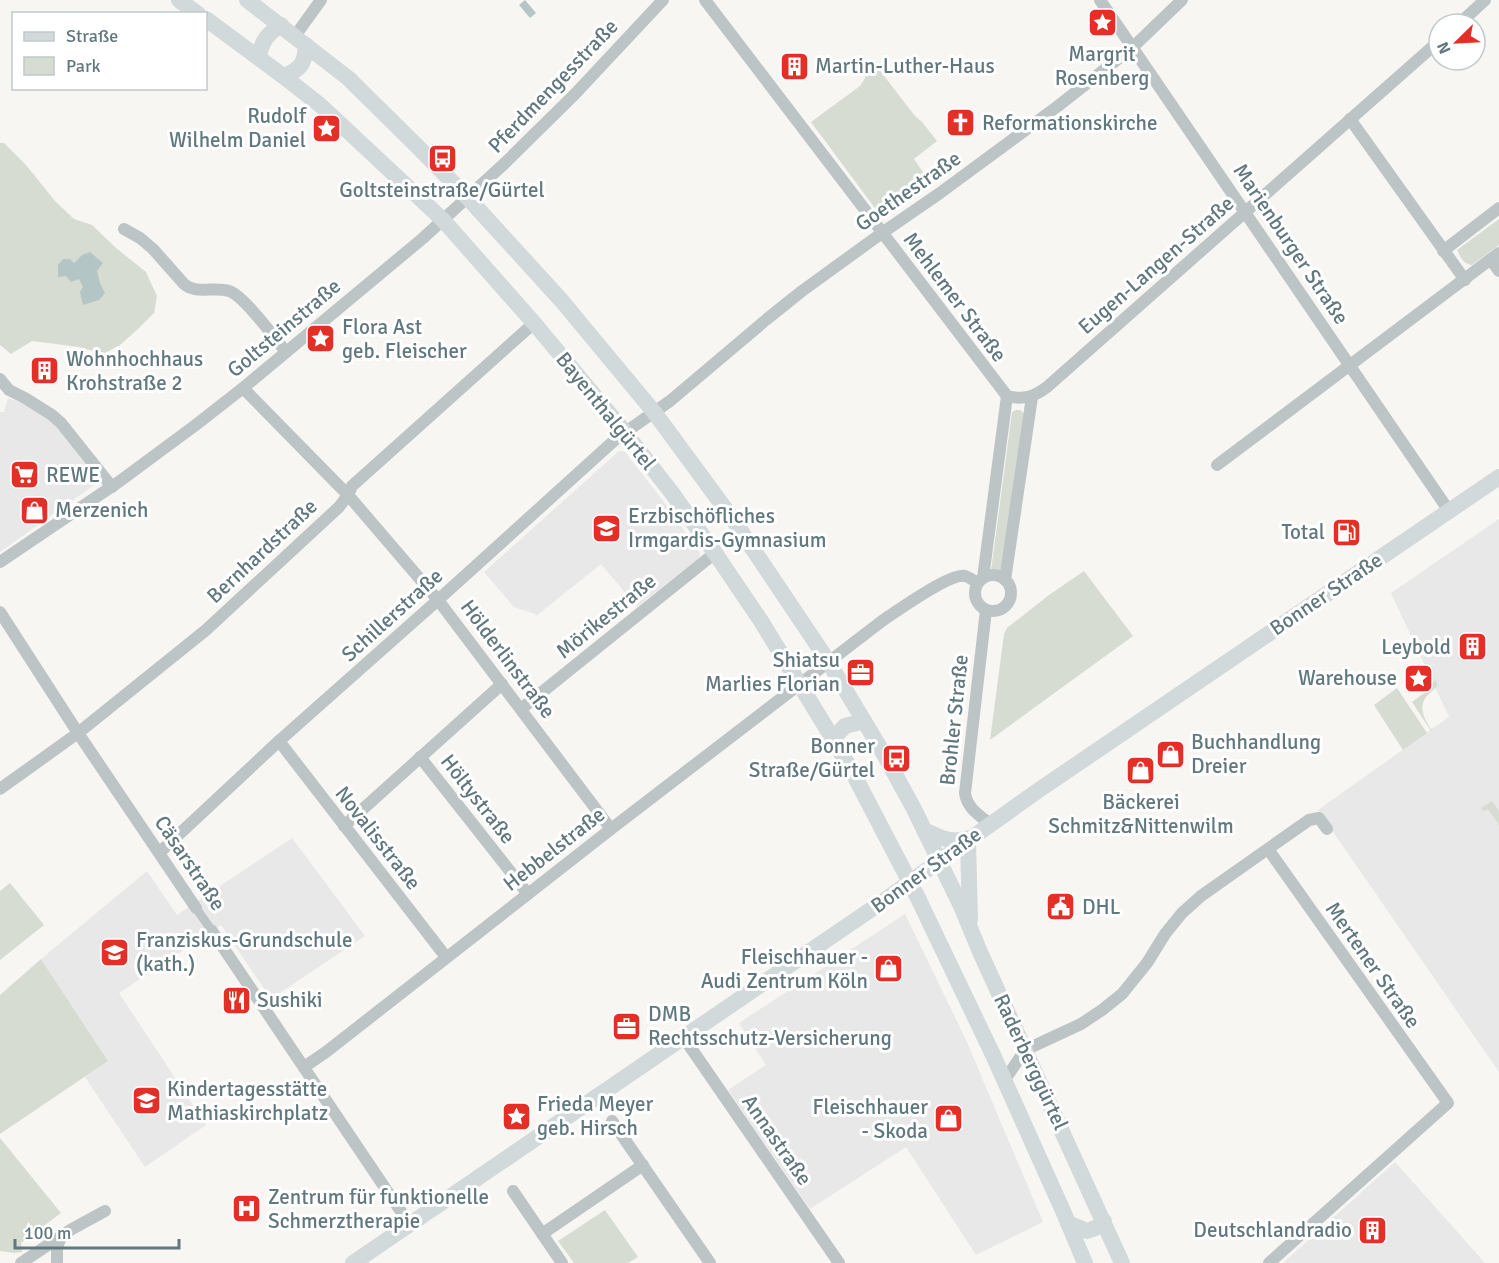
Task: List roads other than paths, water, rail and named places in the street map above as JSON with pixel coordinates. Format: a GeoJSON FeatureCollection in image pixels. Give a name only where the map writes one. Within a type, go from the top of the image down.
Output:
{"type":"FeatureCollection","features":[{"type":"Feature","properties":{"kind":"main road"},"geometry":{"type":"LineString","coordinates":[[179,0],[195,12]]}},
{"type":"Feature","properties":{"kind":"main road","name":"Bayenthalgürtel"},"geometry":{"type":"LineString","coordinates":[[247,0],[348,78],[468,198],[561,300],[654,412],[732,518],[828,661],[885,756],[939,861]]}},
{"type":"Feature","properties":{"kind":"main road","name":"Bayenthalgürtel"},"geometry":{"type":"LineString","coordinates":[[207,20],[320,105],[443,220],[534,323],[625,432],[715,553],[801,685],[854,775],[910,883]]}},
{"type":"Feature","properties":{"kind":"main road"},"geometry":{"type":"LineString","coordinates":[[259,57],[265,38],[281,25]]}},
{"type":"Feature","properties":{"kind":"main road"},"geometry":{"type":"LineString","coordinates":[[283,76],[293,73],[301,65],[306,55],[301,40]]}},
{"type":"Feature","properties":{"kind":"main road","name":"Bonner Straße"},"geometry":{"type":"LineString","coordinates":[[353,1263],[910,883],[990,824],[1137,723],[1449,511],[1496,483]]}},
{"type":"Feature","properties":{"kind":"main road"},"geometry":{"type":"LineString","coordinates":[[833,739],[845,726],[864,721]]}},
{"type":"Feature","properties":{"kind":"main road"},"geometry":{"type":"LineString","coordinates":[[924,830],[957,842],[971,838],[970,927]]}},
{"type":"Feature","properties":{"kind":"main road","name":"Raderberggürtel"},"geometry":{"type":"LineString","coordinates":[[939,861],[1122,1263]]}},
{"type":"Feature","properties":{"kind":"main road","name":"Raderberggürtel"},"geometry":{"type":"LineString","coordinates":[[910,883],[993,1055],[1085,1263]]}},
{"type":"Feature","properties":{"kind":"main road"},"geometry":{"type":"LineString","coordinates":[[1068,1223],[1087,1231],[1101,1226],[1104,1221]]}},
{"type":"Feature","properties":{"kind":"street"},"geometry":{"type":"LineString","coordinates":[[301,40],[321,0]]}},
{"type":"Feature","properties":{"kind":"street","name":"Pferdmengesstraße"},"geometry":{"type":"LineString","coordinates":[[468,198],[575,94],[663,0]]}},
{"type":"Feature","properties":{"kind":"street","name":"Mehlemer Straße"},"geometry":{"type":"LineString","coordinates":[[705,0],[1007,396]]}},
{"type":"Feature","properties":{"kind":"street","name":"Marienburger Straße"},"geometry":{"type":"LineString","coordinates":[[1100,0],[1449,511]]}},
{"type":"Feature","properties":{"kind":"street","name":"Goethestraße"},"geometry":{"type":"LineString","coordinates":[[654,412],[802,291],[1058,106],[1132,48],[1182,0]]}},
{"type":"Feature","properties":{"kind":"street"},"geometry":{"type":"LineString","coordinates":[[1472,12],[1485,0]]}},
{"type":"Feature","properties":{"kind":"street","name":"Eugen-Langen-Straße"},"geometry":{"type":"LineString","coordinates":[[1032,397],[1047,387],[1427,52]]}},
{"type":"Feature","properties":{"kind":"street"},"geometry":{"type":"LineString","coordinates":[[1350,119],[1465,280]]}},
{"type":"Feature","properties":{"kind":"street","name":"Goltsteinstraße"},"geometry":{"type":"LineString","coordinates":[[0,562],[112,487],[243,388],[468,198]]}},
{"type":"Feature","properties":{"kind":"street"},"geometry":{"type":"LineString","coordinates":[[1443,251],[1499,208]]}},
{"type":"Feature","properties":{"kind":"street"},"geometry":{"type":"LineString","coordinates":[[124,229],[153,249],[188,288],[226,290],[238,295],[286,351]]}},
{"type":"Feature","properties":{"kind":"street"},"geometry":{"type":"LineString","coordinates":[[1217,465],[1495,256],[1499,271]]}},
{"type":"Feature","properties":{"kind":"street","name":"Bernhardstraße"},"geometry":{"type":"LineString","coordinates":[[0,789],[78,733],[206,630],[339,507],[352,486],[534,323]]}},
{"type":"Feature","properties":{"kind":"street"},"geometry":{"type":"LineString","coordinates":[[0,380],[5,393],[25,398],[61,423],[112,487]]}},
{"type":"Feature","properties":{"kind":"street","name":"Hölderlinstraße"},"geometry":{"type":"LineString","coordinates":[[243,388],[348,495],[438,600],[611,829]]}},
{"type":"Feature","properties":{"kind":"street"},"geometry":{"type":"LineString","coordinates":[[980,580],[994,575],[1005,580],[1011,589],[1010,600],[1004,608],[995,611],[986,610],[975,598],[975,593],[980,580],[1007,396],[1019,399],[1032,397],[1005,580]]}},
{"type":"Feature","properties":{"kind":"street","name":"Schillerstraße"},"geometry":{"type":"LineString","coordinates":[[160,852],[279,741],[601,452],[654,412]]}},
{"type":"Feature","properties":{"kind":"street","name":"Mörikestraße"},"geometry":{"type":"LineString","coordinates":[[521,709],[715,553]]}},
{"type":"Feature","properties":{"kind":"street","name":"Hebbelstraße"},"geometry":{"type":"LineString","coordinates":[[304,1067],[882,621],[954,577],[966,576],[980,580]]}},
{"type":"Feature","properties":{"kind":"street","name":"Brohler Straße"},"geometry":{"type":"LineString","coordinates":[[986,610],[965,793],[970,807],[990,824]]}},
{"type":"Feature","properties":{"kind":"street","name":"Cäsarstraße"},"geometry":{"type":"LineString","coordinates":[[0,612],[78,733],[410,1225]]}},
{"type":"Feature","properties":{"kind":"street"},"geometry":{"type":"LineString","coordinates":[[344,826],[502,684]]}},
{"type":"Feature","properties":{"kind":"street","name":"Novalisstraße"},"geometry":{"type":"LineString","coordinates":[[279,741],[446,957]]}},
{"type":"Feature","properties":{"kind":"street","name":"Höltystraße"},"geometry":{"type":"LineString","coordinates":[[420,757],[528,894]]}},
{"type":"Feature","properties":{"kind":"street"},"geometry":{"type":"LineString","coordinates":[[1004,1081],[1025,1050],[1081,1024],[1122,994],[1148,963],[1165,934],[1182,913],[1201,896],[1309,820],[1319,818],[1327,829]]}},
{"type":"Feature","properties":{"kind":"street","name":"Mertener Straße"},"geometry":{"type":"LineString","coordinates":[[1268,849],[1448,1103],[1269,1263]]}},
{"type":"Feature","properties":{"kind":"street","name":"Annastraße"},"geometry":{"type":"LineString","coordinates":[[684,1038],[839,1263]]}},
{"type":"Feature","properties":{"kind":"street"},"geometry":{"type":"LineString","coordinates":[[612,1121],[710,1263]]}},
{"type":"Feature","properties":{"kind":"street"},"geometry":{"type":"LineString","coordinates":[[543,1234],[643,1165]]}},
{"type":"Feature","properties":{"kind":"street"},"geometry":{"type":"LineString","coordinates":[[513,1191],[562,1263]]}},
{"type":"Feature","properties":{"kind":"street"},"geometry":{"type":"LineString","coordinates":[[21,1263],[72,1229],[105,1211]]}},
{"type":"Feature","properties":{"kind":"street"},"geometry":{"type":"LineString","coordinates":[[57,1263],[57,1247],[61,1237]]}},
{"type":"Feature","properties":{"kind":"place","name":"Margrit Rosenberg"},"geometry":{"type":"Point","coordinates":[1102,23]}},
{"type":"Feature","properties":{"kind":"place","name":"Martin-Luther-Haus"},"geometry":{"type":"Point","coordinates":[794,66]}},
{"type":"Feature","properties":{"kind":"place","name":"Reformationskirche"},"geometry":{"type":"Point","coordinates":[961,123]}},
{"type":"Feature","properties":{"kind":"place","name":"Rudolf Wilhelm Daniel"},"geometry":{"type":"Point","coordinates":[327,128]}},
{"type":"Feature","properties":{"kind":"place","name":"Goltsteinstraße/Gürtel"},"geometry":{"type":"Point","coordinates":[442,159]}},
{"type":"Feature","properties":{"kind":"place","name":"Flora Ast geb. Fleischer"},"geometry":{"type":"Point","coordinates":[321,339]}},
{"type":"Feature","properties":{"kind":"place","name":"Wohnhochhaus Krohstraße 2"},"geometry":{"type":"Point","coordinates":[45,371]}},
{"type":"Feature","properties":{"kind":"place","name":"REWE"},"geometry":{"type":"Point","coordinates":[25,475]}},
{"type":"Feature","properties":{"kind":"place","name":"Merzenich"},"geometry":{"type":"Point","coordinates":[34,510]}},
{"type":"Feature","properties":{"kind":"place","name":"Erzbischöfliches Irmgardis-Gymnasium"},"geometry":{"type":"Point","coordinates":[607,528]}},
{"type":"Feature","properties":{"kind":"place","name":"Total"},"geometry":{"type":"Point","coordinates":[1346,532]}},
{"type":"Feature","properties":{"kind":"place","name":"Leybold"},"geometry":{"type":"Point","coordinates":[1472,647]}},
{"type":"Feature","properties":{"kind":"place","name":"Shiatsu Marlies Florian"},"geometry":{"type":"Point","coordinates":[861,672]}},
{"type":"Feature","properties":{"kind":"place","name":"Warehouse"},"geometry":{"type":"Point","coordinates":[1418,678]}},
{"type":"Feature","properties":{"kind":"place","name":"Buchhandlung Dreier"},"geometry":{"type":"Point","coordinates":[1170,754]}},
{"type":"Feature","properties":{"kind":"place","name":"Bonner Straße/Gürtel"},"geometry":{"type":"Point","coordinates":[896,758]}},
{"type":"Feature","properties":{"kind":"place","name":"Bäckerei Schmitz&Nittenwilm"},"geometry":{"type":"Point","coordinates":[1141,771]}},
{"type":"Feature","properties":{"kind":"place","name":"DHL"},"geometry":{"type":"Point","coordinates":[1061,907]}},
{"type":"Feature","properties":{"kind":"place","name":"Franziskus-Grundschule (kath.)"},"geometry":{"type":"Point","coordinates":[115,952]}},
{"type":"Feature","properties":{"kind":"place","name":"Fleischhauer - Audi Zentrum Köln"},"geometry":{"type":"Point","coordinates":[889,969]}},
{"type":"Feature","properties":{"kind":"place","name":"Sushiki"},"geometry":{"type":"Point","coordinates":[236,1000]}},
{"type":"Feature","properties":{"kind":"place","name":"DMB Rechtsschutz-Versicherung"},"geometry":{"type":"Point","coordinates":[627,1026]}},
{"type":"Feature","properties":{"kind":"place","name":"Kindertagesstätte Mathiaskirchplatz"},"geometry":{"type":"Point","coordinates":[146,1101]}},
{"type":"Feature","properties":{"kind":"place","name":"Frieda Meyer geb. Hirsch"},"geometry":{"type":"Point","coordinates":[516,1116]}},
{"type":"Feature","properties":{"kind":"place","name":"Fleischhauer - Skoda"},"geometry":{"type":"Point","coordinates":[949,1119]}},
{"type":"Feature","properties":{"kind":"place","name":"Zentrum für funktionelle Schmerztherapie"},"geometry":{"type":"Point","coordinates":[247,1209]}},
{"type":"Feature","properties":{"kind":"place","name":"Deutschlandradio"},"geometry":{"type":"Point","coordinates":[1373,1230]}}]}
